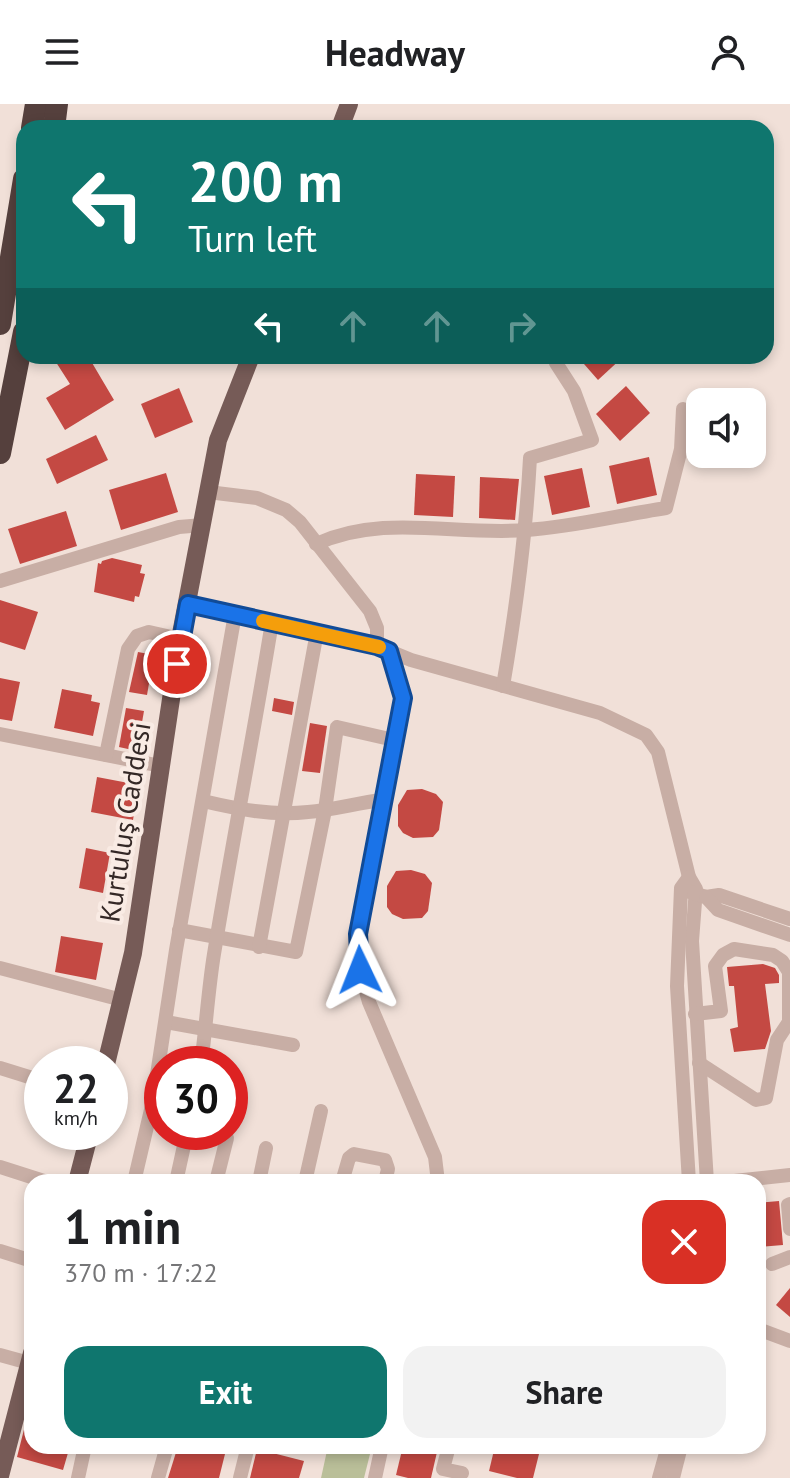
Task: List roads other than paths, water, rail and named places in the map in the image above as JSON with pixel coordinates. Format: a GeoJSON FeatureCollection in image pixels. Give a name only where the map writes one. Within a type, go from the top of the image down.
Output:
{"type":"FeatureCollection","features":[{"type":"Feature","properties":{"kind":"highway"},"geometry":{"type":"LineString","coordinates":[[0,324],[16,227]]}},
{"type":"Feature","properties":{"kind":"highway"},"geometry":{"type":"LineString","coordinates":[[0,453],[18,364]]}},
{"type":"Feature","properties":{"kind":"main road","name":"Kurtuluş Caddesi"},"geometry":{"type":"LineString","coordinates":[[110,1046],[133,953],[180,639],[218,440],[248,364]]}},
{"type":"Feature","properties":{"kind":"main road"},"geometry":{"type":"LineString","coordinates":[[79,1174],[85,1150]]}},
{"type":"Feature","properties":{"kind":"main road"},"geometry":{"type":"LineString","coordinates":[[0,1476],[3,1451],[24,1381]]}},
{"type":"Feature","properties":{"kind":"street"},"geometry":{"type":"LineString","coordinates":[[503,686],[518,600],[530,458],[592,440],[574,391],[557,364]]}},
{"type":"Feature","properties":{"kind":"street"},"geometry":{"type":"LineString","coordinates":[[316,544],[345,532],[371,527],[526,531],[666,508],[679,459],[683,409]]}},
{"type":"Feature","properties":{"kind":"street"},"geometry":{"type":"LineString","coordinates":[[208,492],[257,498],[278,505],[300,522],[370,611],[403,698],[358,934],[360,970],[369,1002],[435,1157],[437,1174]]}},
{"type":"Feature","properties":{"kind":"street"},"geometry":{"type":"LineString","coordinates":[[0,581],[179,527],[203,525]]}},
{"type":"Feature","properties":{"kind":"street"},"geometry":{"type":"LineString","coordinates":[[188,604],[383,648],[411,660],[600,713],[646,735],[658,752],[685,883],[677,986],[689,1174]]}},
{"type":"Feature","properties":{"kind":"street"},"geometry":{"type":"LineString","coordinates":[[136,1174],[153,1101],[179,930],[235,614]]}},
{"type":"Feature","properties":{"kind":"street"},"geometry":{"type":"LineString","coordinates":[[203,1046],[217,938],[272,622]]}},
{"type":"Feature","properties":{"kind":"street"},"geometry":{"type":"LineString","coordinates":[[106,755],[128,649],[133,640],[149,632],[180,639]]}},
{"type":"Feature","properties":{"kind":"street"},"geometry":{"type":"LineString","coordinates":[[259,947],[317,632]]}},
{"type":"Feature","properties":{"kind":"street"},"geometry":{"type":"LineString","coordinates":[[179,930],[296,952],[325,810],[337,727],[394,740]]}},
{"type":"Feature","properties":{"kind":"street"},"geometry":{"type":"LineString","coordinates":[[0,734],[161,766]]}},
{"type":"Feature","properties":{"kind":"street"},"geometry":{"type":"LineString","coordinates":[[203,801],[241,810],[283,813],[325,810],[382,800]]}},
{"type":"Feature","properties":{"kind":"street"},"geometry":{"type":"LineString","coordinates":[[685,883],[718,910],[790,935]]}},
{"type":"Feature","properties":{"kind":"street"},"geometry":{"type":"LineString","coordinates":[[701,895],[719,895],[790,919]]}},
{"type":"Feature","properties":{"kind":"street"},"geometry":{"type":"LineString","coordinates":[[701,895],[692,941],[706,1174]]}},
{"type":"Feature","properties":{"kind":"street"},"geometry":{"type":"LineString","coordinates":[[695,1014],[721,1011],[715,966],[723,955],[734,949],[768,953],[782,961],[789,972],[789,1022],[777,1040],[768,1095],[756,1100],[699,1063]]}},
{"type":"Feature","properties":{"kind":"street"},"geometry":{"type":"LineString","coordinates":[[0,968],[122,1000]]}},
{"type":"Feature","properties":{"kind":"street"},"geometry":{"type":"LineString","coordinates":[[166,1022],[293,1045]]}},
{"type":"Feature","properties":{"kind":"street"},"geometry":{"type":"LineString","coordinates":[[0,1068],[24,1075]]}},
{"type":"Feature","properties":{"kind":"street"},"geometry":{"type":"LineString","coordinates":[[307,1174],[321,1111]]}},
{"type":"Feature","properties":{"kind":"street"},"geometry":{"type":"LineString","coordinates":[[261,1174],[266,1148]]}},
{"type":"Feature","properties":{"kind":"street"},"geometry":{"type":"LineString","coordinates":[[178,1174],[183,1150]]}},
{"type":"Feature","properties":{"kind":"street"},"geometry":{"type":"LineString","coordinates":[[218,1174],[224,1150]]}},
{"type":"Feature","properties":{"kind":"street"},"geometry":{"type":"LineString","coordinates":[[344,1174],[349,1158],[354,1154],[385,1160],[387,1174]]}},
{"type":"Feature","properties":{"kind":"street"},"geometry":{"type":"LineString","coordinates":[[0,1167],[24,1175]]}},
{"type":"Feature","properties":{"kind":"street"},"geometry":{"type":"LineString","coordinates":[[766,1178],[790,1175]]}},
{"type":"Feature","properties":{"kind":"street"},"geometry":{"type":"LineString","coordinates":[[790,1204],[790,1229]]}},
{"type":"Feature","properties":{"kind":"street"},"geometry":{"type":"LineString","coordinates":[[0,1251],[24,1258]]}},
{"type":"Feature","properties":{"kind":"street"},"geometry":{"type":"LineString","coordinates":[[772,1264],[790,1257]]}},
{"type":"Feature","properties":{"kind":"street"},"geometry":{"type":"LineString","coordinates":[[766,1332],[790,1341]]}},
{"type":"Feature","properties":{"kind":"street"},"geometry":{"type":"LineString","coordinates":[[0,1355],[24,1357]]}},
{"type":"Feature","properties":{"kind":"street"},"geometry":{"type":"LineString","coordinates":[[78,1478],[83,1454]]}},
{"type":"Feature","properties":{"kind":"street"},"geometry":{"type":"LineString","coordinates":[[158,1478],[165,1454]]}},
{"type":"Feature","properties":{"kind":"street"},"geometry":{"type":"LineString","coordinates":[[240,1478],[246,1454]]}},
{"type":"Feature","properties":{"kind":"street"},"geometry":{"type":"LineString","coordinates":[[375,1478],[380,1454]]}},
{"type":"Feature","properties":{"kind":"street"},"geometry":{"type":"LineString","coordinates":[[447,1454],[443,1469],[462,1473]]}},
{"type":"Feature","properties":{"kind":"street"},"geometry":{"type":"LineString","coordinates":[[659,1478],[666,1454]]}},
{"type":"Feature","properties":{"kind":"street"},"geometry":{"type":"LineString","coordinates":[[673,1478],[679,1454]]}}]}
